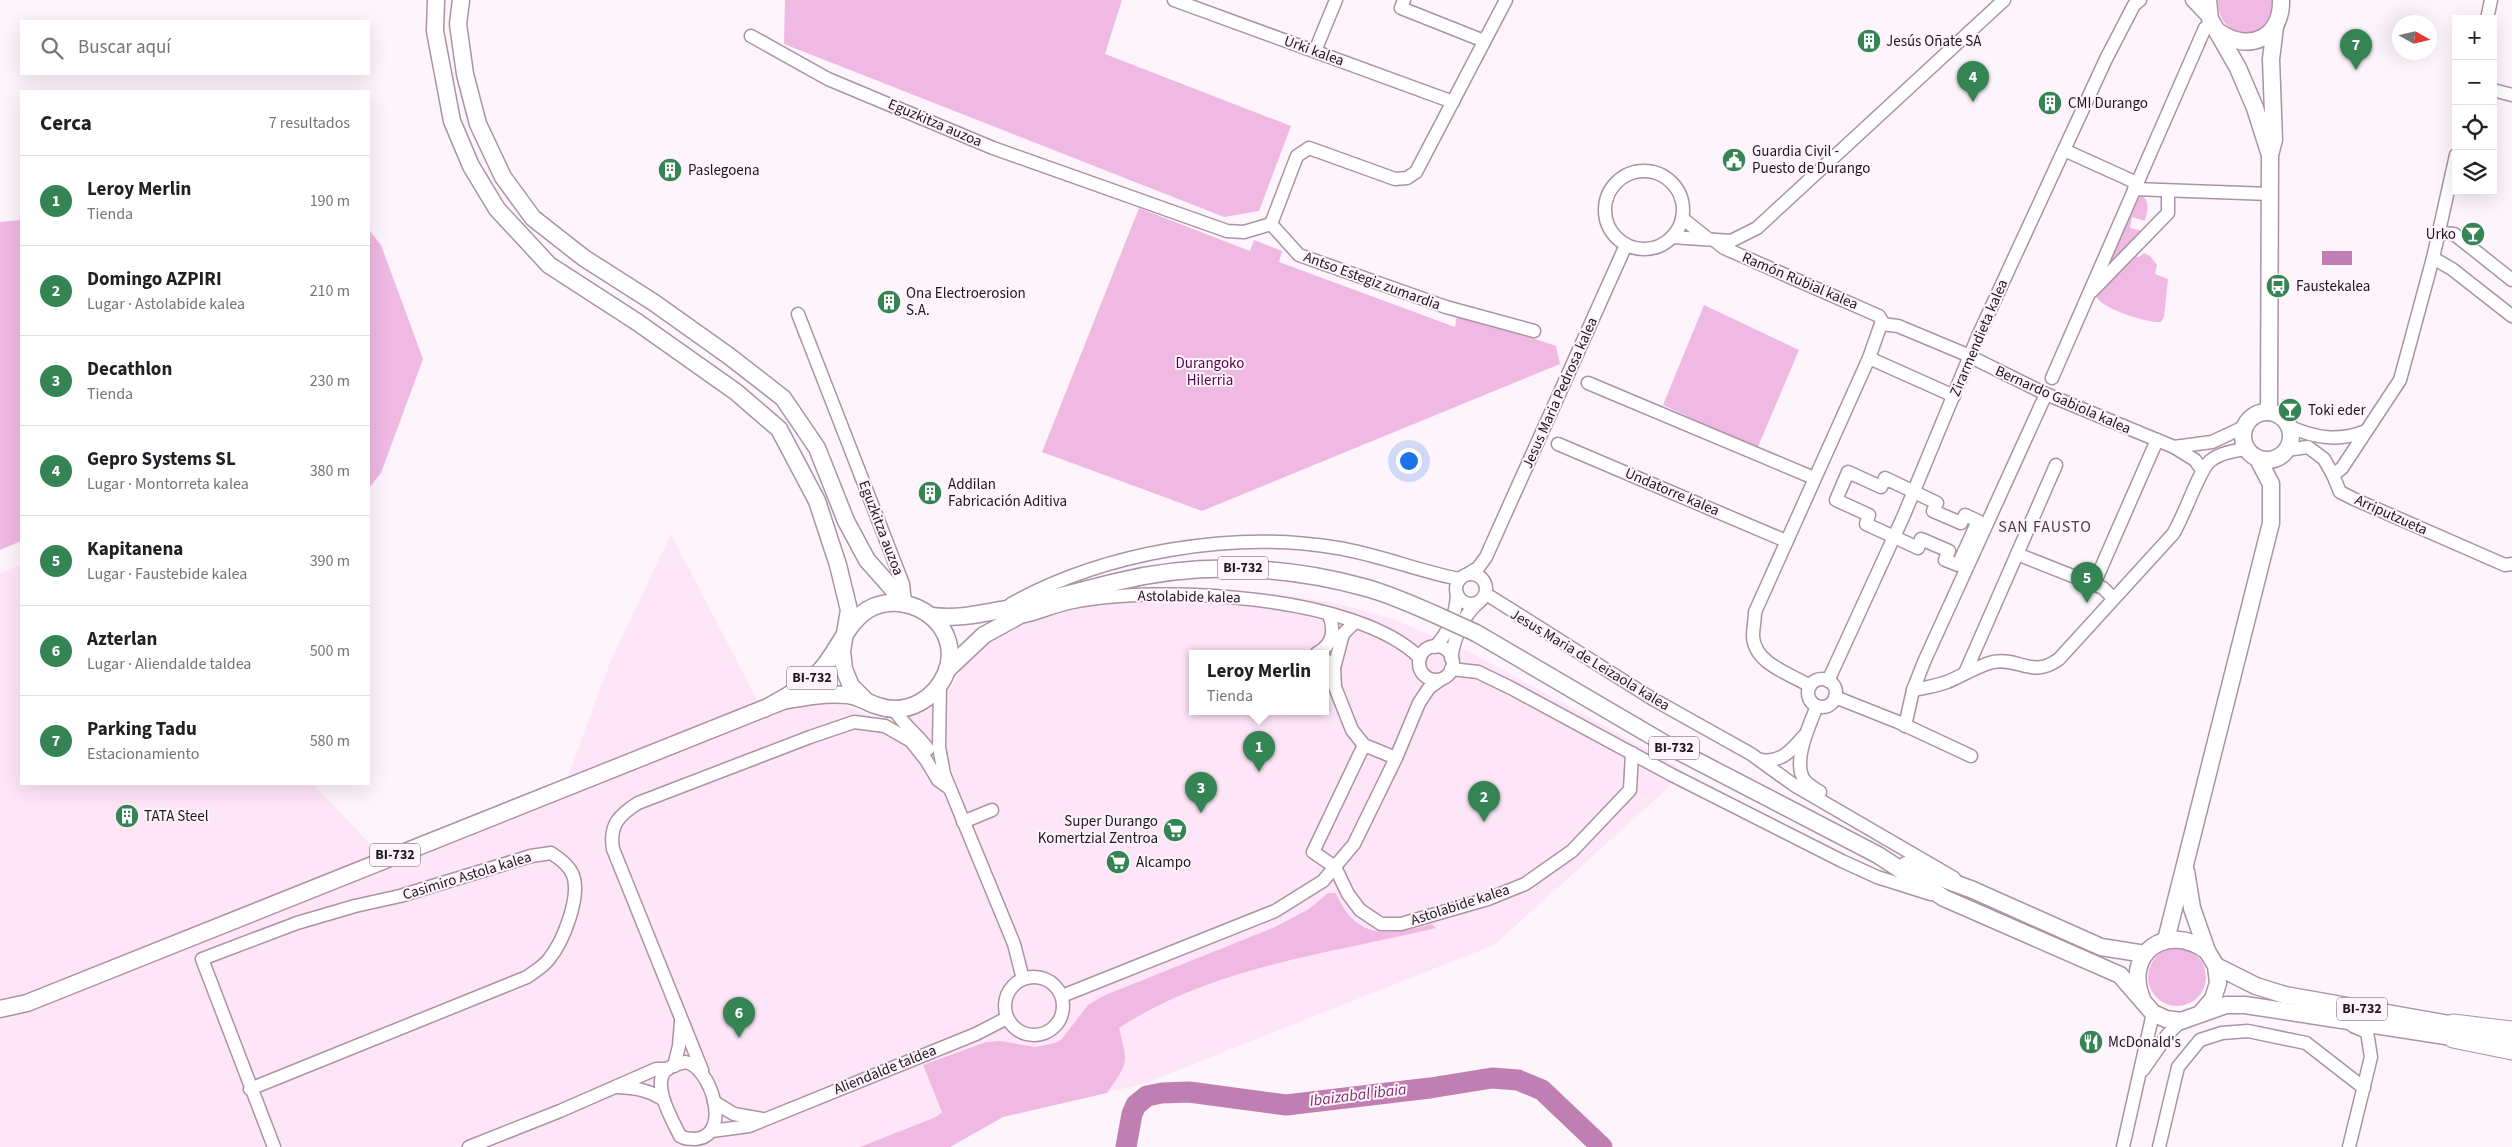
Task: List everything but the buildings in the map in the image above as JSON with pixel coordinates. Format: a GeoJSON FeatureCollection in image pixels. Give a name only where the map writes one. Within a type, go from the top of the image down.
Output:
{"type":"FeatureCollection","features":[{"type":"Feature","properties":{"kind":"highway"},"geometry":{"type":"LineString","coordinates":[[2453,1031],[2512,1031]]}},
{"type":"Feature","properties":{"kind":"highway"},"geometry":{"type":"LineString","coordinates":[[2453,1031],[2512,1050]]}},
{"type":"Feature","properties":{"kind":"main road"},"geometry":{"type":"LineString","coordinates":[[436,0],[435,31],[452,121],[471,166],[497,209],[549,265],[636,322],[736,392],[779,429],[817,501],[838,565],[849,610],[847,633]]}},
{"type":"Feature","properties":{"kind":"main road"},"geometry":{"type":"LineString","coordinates":[[461,0],[458,24],[464,74],[478,124],[503,177],[513,191],[533,218],[577,252],[729,356],[783,398],[817,448],[846,521],[868,560],[905,603]]}},
{"type":"Feature","properties":{"kind":"main road"},"geometry":{"type":"LineString","coordinates":[[2208,0],[2211,26],[2238,68],[2256,108],[2270,155]]}},
{"type":"Feature","properties":{"kind":"main road"},"geometry":{"type":"LineString","coordinates":[[2269,412],[2270,155],[2274,140],[2271,59],[2275,27],[2283,3]]}},
{"type":"Feature","properties":{"kind":"main road"},"geometry":{"type":"LineString","coordinates":[[2211,26],[2229,39],[2242,42],[2254,41],[2266,36],[2275,27]]}},
{"type":"Feature","properties":{"kind":"main road"},"geometry":{"type":"LineString","coordinates":[[2166,940],[2171,913],[2185,869],[2272,523],[2271,484],[2291,434],[2284,419],[2269,412],[2254,416],[2244,427],[2242,434],[2271,484]]}},
{"type":"Feature","properties":{"kind":"main road"},"geometry":{"type":"LineString","coordinates":[[2252,454],[2273,460],[2284,453]]}},
{"type":"Feature","properties":{"kind":"main road","name":"BI-732"},"geometry":{"type":"LineString","coordinates":[[931,616],[972,617],[1005,615],[1048,600],[1117,582],[1174,571],[1243,568],[1312,575],[1364,587],[1434,614],[1476,633],[1681,752],[1878,855],[1944,898],[2120,975],[2148,1008]]}},
{"type":"Feature","properties":{"kind":"main road","name":"BI-732"},"geometry":{"type":"LineString","coordinates":[[0,1009],[27,1003],[764,709],[783,701],[823,695],[848,695],[864,699],[878,706],[894,709],[912,706],[928,698],[940,685],[947,670],[949,655],[947,641],[940,627],[931,616],[919,607],[905,603],[887,602],[871,608],[857,619],[835,653],[803,686],[764,709]]}},
{"type":"Feature","properties":{"kind":"main road","name":"BI-732"},"geometry":{"type":"LineString","coordinates":[[947,670],[1005,615]]}},
{"type":"Feature","properties":{"kind":"main road","name":"BI-732"},"geometry":{"type":"LineString","coordinates":[[847,633],[842,651],[844,669],[851,686],[864,699]]}},
{"type":"Feature","properties":{"kind":"main road","name":"BI-732"},"geometry":{"type":"LineString","coordinates":[[1878,855],[1973,890],[2100,947],[2145,954]]}},
{"type":"Feature","properties":{"kind":"main road"},"geometry":{"type":"LineString","coordinates":[[2185,869],[2192,908],[2207,951],[2216,966],[2218,983],[2213,999],[2202,1012]]}},
{"type":"Feature","properties":{"kind":"main road"},"geometry":{"type":"LineString","coordinates":[[2181,1021],[2166,1020],[2148,1008],[2137,987],[2138,970],[2145,954],[2166,940],[2180,939],[2195,942],[2207,951]]}},
{"type":"Feature","properties":{"kind":"main road","name":"BI-732"},"geometry":{"type":"LineString","coordinates":[[2216,966],[2256,986],[2285,995],[2512,1045]]}},
{"type":"Feature","properties":{"kind":"main road","name":"BI-732"},"geometry":{"type":"LineString","coordinates":[[0,1021],[27,1003]]}},
{"type":"Feature","properties":{"kind":"main road","name":"BI-732"},"geometry":{"type":"LineString","coordinates":[[2181,1021],[2226,1005],[2245,1005],[2334,1019],[2512,1036]]}},
{"type":"Feature","properties":{"kind":"street","name":"Urki kalea"},"geometry":{"type":"LineString","coordinates":[[1174,0],[1453,102]]}},
{"type":"Feature","properties":{"kind":"street"},"geometry":{"type":"LineString","coordinates":[[1315,51],[1336,0]]}},
{"type":"Feature","properties":{"kind":"street"},"geometry":{"type":"LineString","coordinates":[[1404,0],[1401,8],[1484,40]]}},
{"type":"Feature","properties":{"kind":"street"},"geometry":{"type":"LineString","coordinates":[[1271,224],[1297,156],[1309,148],[1395,179],[1407,178],[1416,172],[1506,0]]}},
{"type":"Feature","properties":{"kind":"street"},"geometry":{"type":"LineString","coordinates":[[1672,237],[1738,239],[1767,221],[2004,0]]}},
{"type":"Feature","properties":{"kind":"street","name":"Zirarmendieta kalea"},"geometry":{"type":"LineString","coordinates":[[1828,681],[1914,492],[1970,358],[2064,150],[2106,59],[2134,5],[2140,0]]}},
{"type":"Feature","properties":{"kind":"street"},"geometry":{"type":"LineString","coordinates":[[2052,378],[2135,186],[2211,26],[2192,0]]}},
{"type":"Feature","properties":{"kind":"street"},"geometry":{"type":"LineString","coordinates":[[2488,15],[2491,0]]}},
{"type":"Feature","properties":{"kind":"street","name":"Eguzkitza auzoa"},"geometry":{"type":"LineString","coordinates":[[751,36],[828,78],[993,148],[1227,230],[1244,232],[1271,224]]}},
{"type":"Feature","properties":{"kind":"street"},"geometry":{"type":"LineString","coordinates":[[2497,91],[2512,95]]}},
{"type":"Feature","properties":{"kind":"street"},"geometry":{"type":"LineString","coordinates":[[2064,150],[2135,186],[2168,191],[2270,194]]}},
{"type":"Feature","properties":{"kind":"street"},"geometry":{"type":"LineString","coordinates":[[1638,172],[1651,172],[1662,176],[1672,184],[1679,194],[1682,205],[1682,218],[1672,237],[1662,245],[1650,249],[1638,249],[1626,245],[1616,238],[1609,228],[1606,204],[1610,192],[1617,182],[1638,172]]}},
{"type":"Feature","properties":{"kind":"street"},"geometry":{"type":"LineString","coordinates":[[2333,475],[2342,468],[2400,380],[2433,258],[2452,173]]}},
{"type":"Feature","properties":{"kind":"street"},"geometry":{"type":"LineString","coordinates":[[2087,296],[2168,213],[2168,191]]}},
{"type":"Feature","properties":{"kind":"street","name":"Ramón Rubial kalea"},"geometry":{"type":"LineString","coordinates":[[1682,218],[1724,248],[1869,310],[1879,316],[1881,326]]}},
{"type":"Feature","properties":{"kind":"street","name":"Antso Estegiz zumardia"},"geometry":{"type":"LineString","coordinates":[[1271,224],[1299,255],[1446,307],[1534,331]]}},
{"type":"Feature","properties":{"kind":"street"},"geometry":{"type":"LineString","coordinates":[[2438,237],[2443,233],[2454,234],[2512,280]]}},
{"type":"Feature","properties":{"kind":"street","name":"Jesus Maria Pedrosa kalea"},"geometry":{"type":"LineString","coordinates":[[1493,540],[1626,245]]}},
{"type":"Feature","properties":{"kind":"street"},"geometry":{"type":"LineString","coordinates":[[2433,258],[2452,269],[2512,316]]}},
{"type":"Feature","properties":{"kind":"street","name":"Eguzkitza auzoa"},"geometry":{"type":"LineString","coordinates":[[798,314],[902,584],[905,603]]}},
{"type":"Feature","properties":{"kind":"street"},"geometry":{"type":"LineString","coordinates":[[1810,686],[1773,667],[1758,652],[1753,638],[1756,612],[1869,358],[1881,326],[1898,326],[1970,358]]}},
{"type":"Feature","properties":{"kind":"street"},"geometry":{"type":"LineString","coordinates":[[1869,358],[1954,396]]}},
{"type":"Feature","properties":{"kind":"street","name":"Bernardo Gabiola kalea"},"geometry":{"type":"LineString","coordinates":[[1970,358],[2046,394],[2174,447],[2195,460],[2202,470]]}},
{"type":"Feature","properties":{"kind":"street"},"geometry":{"type":"LineString","coordinates":[[1588,383],[1814,478]]}},
{"type":"Feature","properties":{"kind":"street"},"geometry":{"type":"LineString","coordinates":[[1905,726],[1913,690],[2046,394]]}},
{"type":"Feature","properties":{"kind":"street"},"geometry":{"type":"LineString","coordinates":[[2288,426],[2307,434],[2332,438],[2354,435],[2366,430]]}},
{"type":"Feature","properties":{"kind":"street"},"geometry":{"type":"LineString","coordinates":[[2174,447],[2212,442],[2244,427]]}},
{"type":"Feature","properties":{"kind":"street"},"geometry":{"type":"LineString","coordinates":[[2094,584],[2156,440]]}},
{"type":"Feature","properties":{"kind":"street","name":"Undatorre kalea"},"geometry":{"type":"LineString","coordinates":[[1558,444],[1786,541]]}},
{"type":"Feature","properties":{"kind":"street","name":"Arriputzueta"},"geometry":{"type":"LineString","coordinates":[[2284,453],[2308,447],[2324,458],[2340,492],[2505,564],[2512,564]]}},
{"type":"Feature","properties":{"kind":"street"},"geometry":{"type":"LineString","coordinates":[[1913,690],[1946,682],[1993,662],[2009,663],[2037,669],[2048,667],[2059,659],[2173,534],[2181,522],[2202,470],[2209,462],[2219,456],[2252,454]]}},
{"type":"Feature","properties":{"kind":"street"},"geometry":{"type":"LineString","coordinates":[[1965,673],[2056,465]]}},
{"type":"Feature","properties":{"kind":"street"},"geometry":{"type":"LineString","coordinates":[[1848,472],[1881,487],[1886,478],[1937,503],[1933,511],[1961,523],[1965,515],[1978,521],[1958,565],[1945,560],[1949,551],[1921,539],[1918,548],[1894,537],[1866,524],[1870,516],[1836,500],[1848,472]]}},
{"type":"Feature","properties":{"kind":"street"},"geometry":{"type":"LineString","coordinates":[[1434,647],[1447,631],[1456,609],[1457,594],[1464,577],[1483,562],[1493,540]]}},
{"type":"Feature","properties":{"kind":"street"},"geometry":{"type":"LineString","coordinates":[[1062,996],[1275,912],[1323,881],[1336,868],[1354,844],[1396,758],[1419,703],[1429,688],[1440,680],[1451,663],[1454,641],[1468,612],[1483,593],[1486,559],[1493,540]]}},
{"type":"Feature","properties":{"kind":"street"},"geometry":{"type":"LineString","coordinates":[[1005,615],[1033,592],[1130,559],[1173,549],[1237,542],[1279,542],[1337,548],[1464,577],[1478,575],[1483,593]]}},
{"type":"Feature","properties":{"kind":"street"},"geometry":{"type":"LineString","coordinates":[[2017,554],[2094,584],[2102,588],[2113,598]]}},
{"type":"Feature","properties":{"kind":"street"},"geometry":{"type":"LineString","coordinates":[[1457,594],[1468,604],[1483,593]]}},
{"type":"Feature","properties":{"kind":"street","name":"Jesus Maria de Leizaola kalea"},"geometry":{"type":"LineString","coordinates":[[1483,593],[1651,698],[1760,760],[1794,785],[1860,822]]}},
{"type":"Feature","properties":{"kind":"street","name":"Astolabide kalea"},"geometry":{"type":"LineString","coordinates":[[1005,615],[1072,602],[1129,596],[1184,594],[1246,598],[1329,615],[1391,635],[1420,663]]}},
{"type":"Feature","properties":{"kind":"street"},"geometry":{"type":"LineString","coordinates":[[1323,650],[1334,633],[1334,626],[1329,615]]}},
{"type":"Feature","properties":{"kind":"street"},"geometry":{"type":"LineString","coordinates":[[1354,622],[1343,634],[1329,663],[1330,688],[1352,730],[1364,745],[1396,758]]}},
{"type":"Feature","properties":{"kind":"street"},"geometry":{"type":"LineString","coordinates":[[1419,703],[1420,663],[1425,650],[1434,647],[1444,649],[1451,663],[1478,672],[1511,688],[1632,753],[1842,861],[1877,877],[1944,898]]}},
{"type":"Feature","properties":{"kind":"street"},"geometry":{"type":"LineString","coordinates":[[1420,663],[1429,679],[1440,680]]}},
{"type":"Feature","properties":{"kind":"street"},"geometry":{"type":"LineString","coordinates":[[1828,681],[1835,688],[1835,697],[1828,706],[1817,706],[1809,698],[1810,686],[1815,682],[1828,681]]}},
{"type":"Feature","properties":{"kind":"street"},"geometry":{"type":"LineString","coordinates":[[940,685],[939,747],[944,774],[1014,944],[1023,979]]}},
{"type":"Feature","properties":{"kind":"street"},"geometry":{"type":"LineString","coordinates":[[1835,697],[1972,756]]}},
{"type":"Feature","properties":{"kind":"street"},"geometry":{"type":"LineString","coordinates":[[1817,706],[1804,736],[1800,768],[1804,780],[1854,814],[1860,822],[1927,860],[1973,890]]}},
{"type":"Feature","properties":{"kind":"street"},"geometry":{"type":"LineString","coordinates":[[894,709],[902,723],[917,734],[944,774]]}},
{"type":"Feature","properties":{"kind":"street","name":"Aliendalde taldea"},"geometry":{"type":"LineString","coordinates":[[712,1131],[716,1118],[714,1102],[690,1037],[680,1018],[613,849],[614,824],[620,815],[638,803],[854,722],[885,726],[911,741],[926,760],[938,780],[949,788]]}},
{"type":"Feature","properties":{"kind":"street"},"geometry":{"type":"LineString","coordinates":[[1760,760],[1768,761],[1788,754],[1804,736]]}},
{"type":"Feature","properties":{"kind":"street"},"geometry":{"type":"LineString","coordinates":[[1336,868],[1313,852],[1364,745]]}},
{"type":"Feature","properties":{"kind":"street","name":"Astolabide kalea"},"geometry":{"type":"LineString","coordinates":[[1336,868],[1348,894],[1360,910],[1381,924],[1401,924],[1488,899],[1525,884],[1572,850],[1630,790],[1632,753]]}},
{"type":"Feature","properties":{"kind":"street"},"geometry":{"type":"LineString","coordinates":[[963,822],[992,810]]}},
{"type":"Feature","properties":{"kind":"street","name":"Casimiro Astola kalea"},"geometry":{"type":"LineString","coordinates":[[250,1089],[527,977],[550,958],[563,931],[573,907],[575,888],[572,874],[562,860],[551,853],[531,856],[400,896],[355,906],[297,923],[202,959],[250,1089],[274,1147]]}},
{"type":"Feature","properties":{"kind":"street"},"geometry":{"type":"LineString","coordinates":[[1042,977],[1058,988],[1062,996],[1062,1016],[1050,1031],[1030,1036],[1013,1026],[1007,1018],[1006,999],[1015,984],[1023,979],[1042,977]]}},
{"type":"Feature","properties":{"kind":"street"},"geometry":{"type":"LineString","coordinates":[[2123,1147],[2139,1076],[2148,1008]]}},
{"type":"Feature","properties":{"kind":"street","name":"Aliendalde taldea"},"geometry":{"type":"LineString","coordinates":[[680,1018],[680,1039],[671,1067],[662,1076],[661,1083],[664,1099],[682,1138],[699,1138],[712,1131],[749,1126],[762,1119],[976,1034],[1007,1018]]}},
{"type":"Feature","properties":{"kind":"street"},"geometry":{"type":"LineString","coordinates":[[2334,1019],[2368,1032],[2371,1057],[2349,1147]]}},
{"type":"Feature","properties":{"kind":"street"},"geometry":{"type":"LineString","coordinates":[[2139,1076],[2168,1034],[2181,1021]]}},
{"type":"Feature","properties":{"kind":"street"},"geometry":{"type":"LineString","coordinates":[[2159,1147],[2178,1067],[2200,1040],[2222,1033],[2248,1031],[2306,1043],[2364,1088]]}},
{"type":"Feature","properties":{"kind":"street"},"geometry":{"type":"LineString","coordinates":[[470,1147],[560,1111],[656,1069],[690,1062],[702,1070]]}},
{"type":"Feature","properties":{"kind":"street"},"geometry":{"type":"LineString","coordinates":[[616,1087],[639,1088],[652,1092],[664,1099]]}},
{"type":"Feature","properties":{"kind":"street"},"geometry":{"type":"LineString","coordinates":[[714,1102],[734,1114],[762,1119]]}},
{"type":"Feature","properties":{"kind":"shaded area"},"geometry":{"type":"Polygon","coordinates":[[[2322,251],[2352,251],[2352,265],[2322,265],[2322,251]]]}},
{"type":"Feature","properties":{"kind":"shaded area"},"geometry":{"type":"Polygon","coordinates":[[[671,534],[766,717],[780,711],[829,700],[894,724],[945,698],[966,662],[1005,630],[1140,589],[1210,590],[1276,594],[1340,604],[1393,619],[1470,652],[1677,766],[1668,788],[1494,945],[1143,1084],[1003,1117],[950,1147],[0,1147],[0,573],[20,565],[20,785],[314,785],[392,867],[560,798],[611,660],[671,534]]]}},
{"type":"Feature","properties":{"kind":"green space"},"geometry":{"type":"Polygon","coordinates":[[[785,0],[1122,0],[1105,54],[1291,126],[1259,211],[1224,217],[784,44],[785,0]]]}},
{"type":"Feature","properties":{"kind":"green space"},"geometry":{"type":"Polygon","coordinates":[[[2218,0],[2273,0],[2273,13],[2268,23],[2259,29],[2248,32],[2237,31],[2227,26],[2220,15],[2218,0]]]}},
{"type":"Feature","properties":{"kind":"green space"},"geometry":{"type":"Polygon","coordinates":[[[2137,191],[2146,201],[2147,211],[2145,221],[2132,217],[2130,228],[2143,231],[2112,267],[2106,267],[2108,253],[2118,244],[2119,229],[2126,216],[2134,208],[2137,191]]]}},
{"type":"Feature","properties":{"kind":"green space","name":"Durangoko Hilerria"},"geometry":{"type":"Polygon","coordinates":[[[1139,208],[1250,251],[1254,240],[1282,251],[1279,262],[1455,327],[1456,319],[1463,315],[1556,346],[1560,364],[1202,511],[1042,452],[1139,208]]]}},
{"type":"Feature","properties":{"kind":"green space"},"geometry":{"type":"Polygon","coordinates":[[[20,220],[20,541],[0,550],[0,222],[20,220]]]}},
{"type":"Feature","properties":{"kind":"green space"},"geometry":{"type":"Polygon","coordinates":[[[370,231],[381,245],[423,359],[381,473],[370,487],[370,231]]]}},
{"type":"Feature","properties":{"kind":"green space"},"geometry":{"type":"Polygon","coordinates":[[[2144,253],[2150,256],[2157,265],[2155,274],[2168,279],[2164,317],[2161,322],[2146,320],[2115,310],[2106,306],[2096,296],[2130,255],[2139,257],[2144,253]]]}},
{"type":"Feature","properties":{"kind":"green space"},"geometry":{"type":"Polygon","coordinates":[[[1704,305],[1799,350],[1757,449],[1663,405],[1704,305]]]}},
{"type":"Feature","properties":{"kind":"green space"},"geometry":{"type":"Polygon","coordinates":[[[1328,893],[1335,893],[1354,920],[1374,931],[1397,932],[1432,924],[1436,928],[1273,964],[1193,990],[1155,1007],[1119,1028],[1125,1062],[1107,1093],[1003,1117],[950,1147],[860,1147],[936,1117],[942,1112],[923,1065],[986,1042],[1000,1041],[1035,1047],[1055,1043],[1061,1040],[1088,1005],[1103,996],[1275,927],[1309,909],[1328,893]]]}},
{"type":"Feature","properties":{"kind":"green space"},"geometry":{"type":"Polygon","coordinates":[[[2171,948],[2183,948],[2198,956],[2206,971],[2206,983],[2198,998],[2183,1006],[2171,1006],[2156,998],[2148,983],[2148,971],[2156,956],[2171,948]]]}},
{"type":"Feature","properties":{"kind":"waterway","name":"Ibaizabal ibaia"},"geometry":{"type":"LineString","coordinates":[[1126,1147],[1132,1114],[1136,1105],[1147,1096],[1162,1093],[1189,1092],[1286,1105],[1430,1088],[1492,1078],[1518,1080],[1542,1090],[1602,1147]]}},
{"type":"Feature","properties":{"kind":"place","name":"Jesús Oñate SA"},"geometry":{"type":"Point","coordinates":[1869,41]}},
{"type":"Feature","properties":{"kind":"place","name":"Parking Tadu"},"geometry":{"type":"Point","coordinates":[2356,70]}},
{"type":"Feature","properties":{"kind":"place","name":"Gepro Systems SL"},"geometry":{"type":"Point","coordinates":[1973,102]}},
{"type":"Feature","properties":{"kind":"place","name":"CMI Durango"},"geometry":{"type":"Point","coordinates":[2050,103]}},
{"type":"Feature","properties":{"kind":"place","name":"Guardia Civil - Puesto de Durango"},"geometry":{"type":"Point","coordinates":[1734,160]}},
{"type":"Feature","properties":{"kind":"place","name":"Paslegoena"},"geometry":{"type":"Point","coordinates":[670,170]}},
{"type":"Feature","properties":{"kind":"place","name":"Urko"},"geometry":{"type":"Point","coordinates":[2473,234]}},
{"type":"Feature","properties":{"kind":"place","name":"Faustekalea"},"geometry":{"type":"Point","coordinates":[2278,286]}},
{"type":"Feature","properties":{"kind":"place","name":"Ona Electroerosion S.A."},"geometry":{"type":"Point","coordinates":[889,302]}},
{"type":"Feature","properties":{"kind":"place","name":"Toki eder"},"geometry":{"type":"Point","coordinates":[2290,410]}},
{"type":"Feature","properties":{"kind":"place","name":"Addilan Fabricación Aditiva"},"geometry":{"type":"Point","coordinates":[930,493]}},
{"type":"Feature","properties":{"kind":"place","name":"Kapitanena"},"geometry":{"type":"Point","coordinates":[2087,603]}},
{"type":"Feature","properties":{"kind":"place","name":"Leroy Merlin"},"geometry":{"type":"Point","coordinates":[1259,772]}},
{"type":"Feature","properties":{"kind":"place","name":"Decathlon"},"geometry":{"type":"Point","coordinates":[1201,813]}},
{"type":"Feature","properties":{"kind":"place","name":"TATA Steel"},"geometry":{"type":"Point","coordinates":[127,816]}},
{"type":"Feature","properties":{"kind":"place","name":"Domingo AZPIRI"},"geometry":{"type":"Point","coordinates":[1484,822]}},
{"type":"Feature","properties":{"kind":"place","name":"Super Durango Komertzial Zentroa"},"geometry":{"type":"Point","coordinates":[1175,830]}},
{"type":"Feature","properties":{"kind":"place","name":"Alcampo"},"geometry":{"type":"Point","coordinates":[1118,862]}},
{"type":"Feature","properties":{"kind":"place","name":"Azterlan"},"geometry":{"type":"Point","coordinates":[739,1038]}},
{"type":"Feature","properties":{"kind":"place","name":"McDonald's"},"geometry":{"type":"Point","coordinates":[2091,1042]}},
{"type":"Feature","properties":{"kind":"district","name":"SAN FAUSTO"},"geometry":{"type":"Point","coordinates":[2045,527]}}]}
